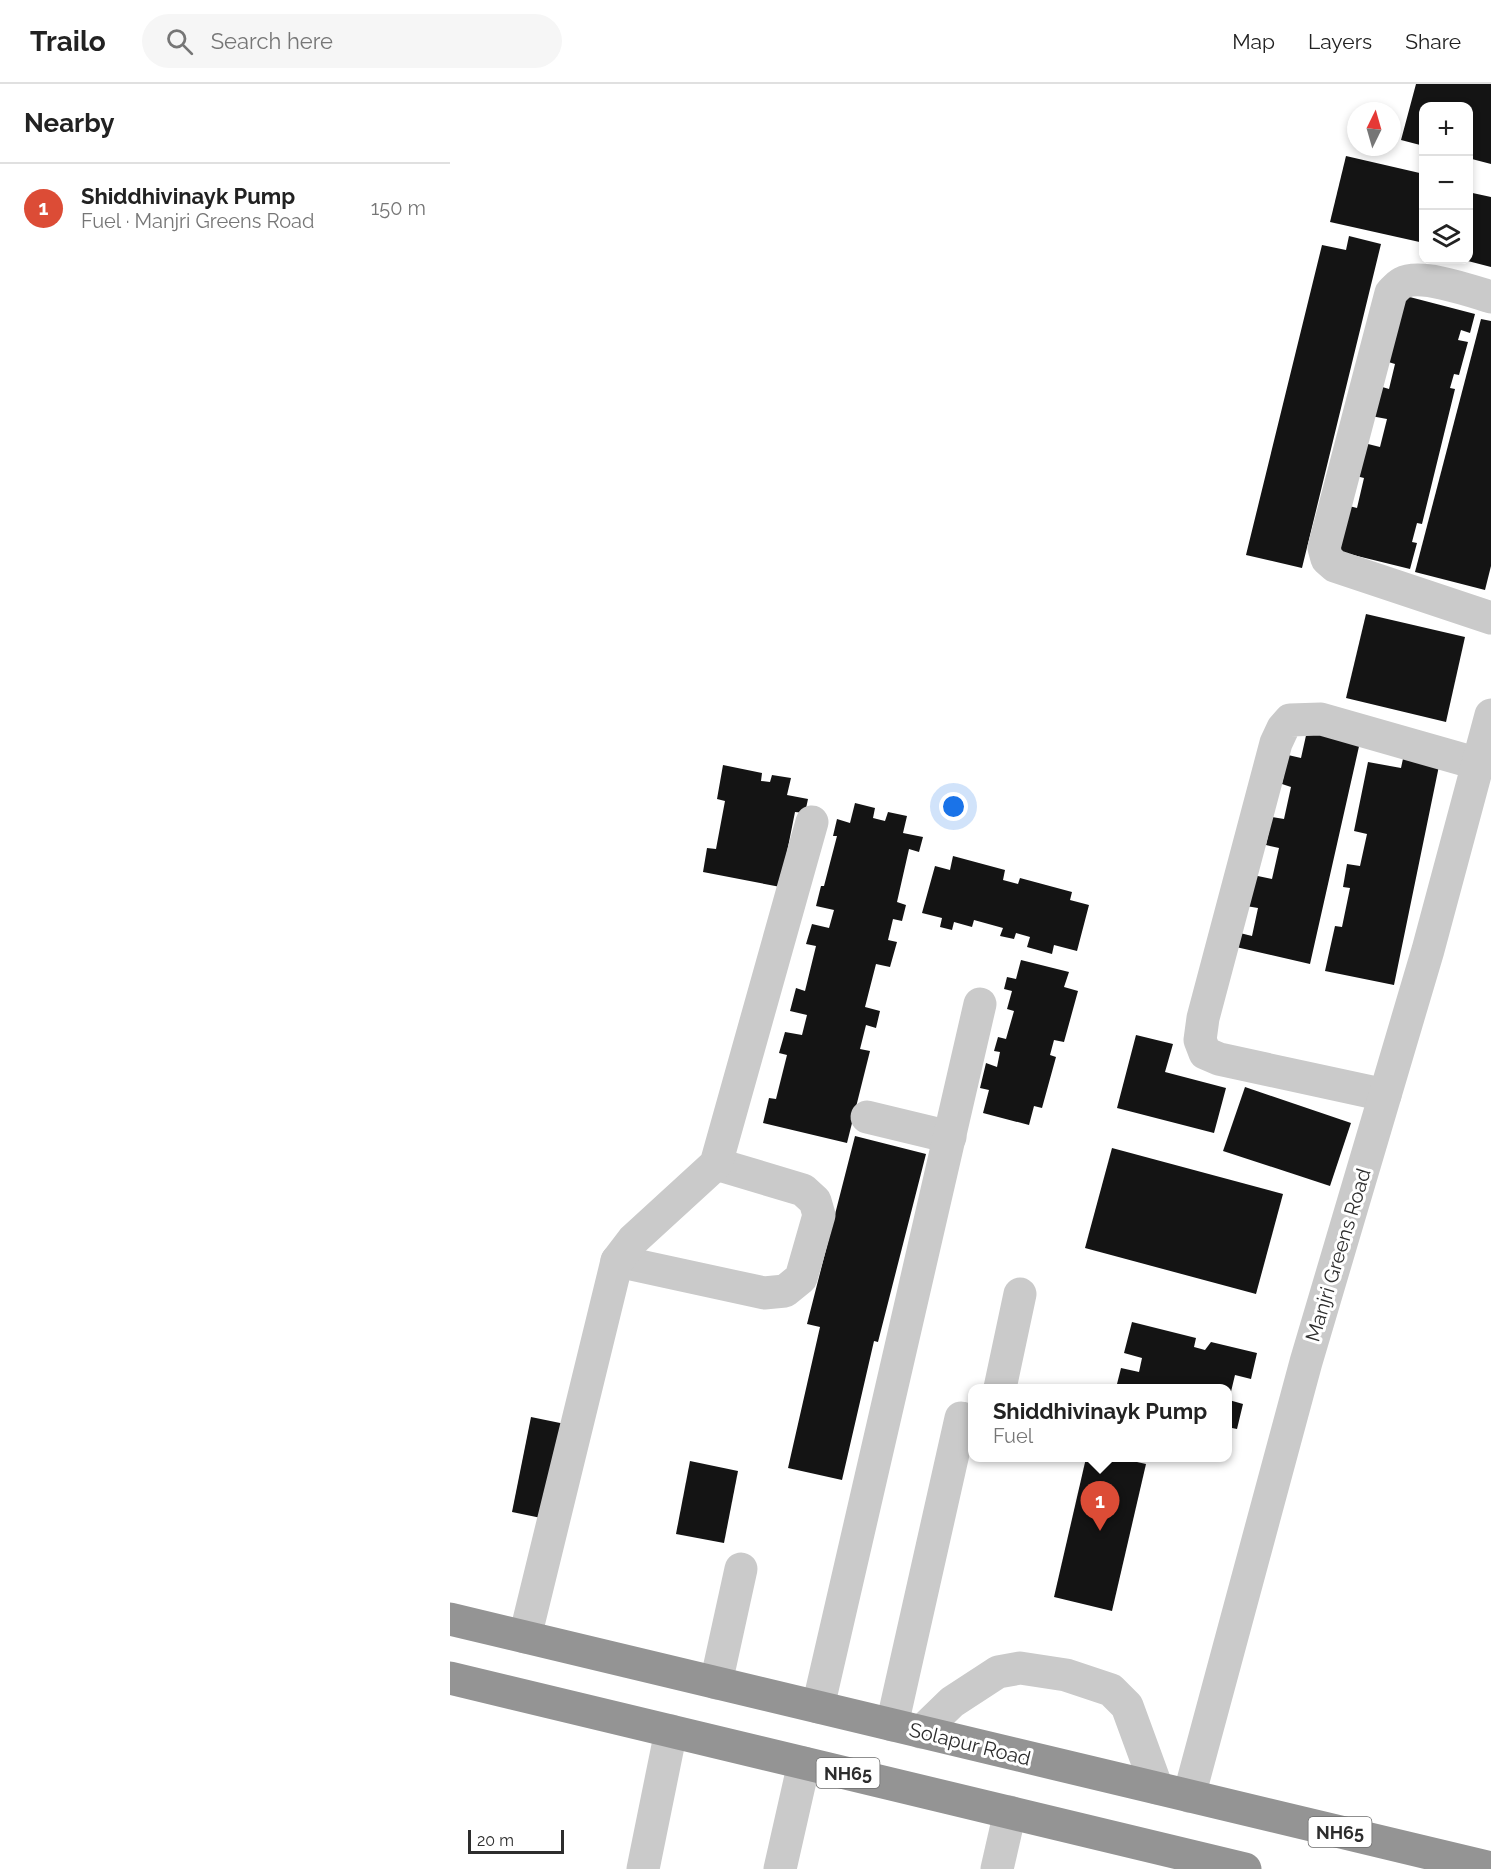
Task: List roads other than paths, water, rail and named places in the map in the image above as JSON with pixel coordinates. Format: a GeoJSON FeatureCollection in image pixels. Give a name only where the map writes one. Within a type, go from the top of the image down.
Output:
{"type":"FeatureCollection","features":[{"type":"Feature","properties":{"kind":"highway","name":"Solapur Road"},"geometry":{"type":"LineString","coordinates":[[450,1619],[1491,1868]]}},
{"type":"Feature","properties":{"kind":"highway","name":"NH65"},"geometry":{"type":"LineString","coordinates":[[450,1678],[1245,1869]]}},
{"type":"Feature","properties":{"kind":"street"},"geometry":{"type":"LineString","coordinates":[[1491,297],[1444,284],[1418,281],[1403,282],[1391,293],[1324,548],[1327,560],[1335,566],[1491,618]]}},
{"type":"Feature","properties":{"kind":"street","name":"Manjri Greens Road"},"geometry":{"type":"LineString","coordinates":[[1189,1796],[1306,1362],[1385,1095],[1491,715]]}},
{"type":"Feature","properties":{"kind":"street"},"geometry":{"type":"LineString","coordinates":[[1385,1095],[1219,1059],[1205,1053],[1200,1040],[1203,1018],[1276,743],[1290,720],[1321,719],[1479,764]]}},
{"type":"Feature","properties":{"kind":"street"},"geometry":{"type":"LineString","coordinates":[[525,1637],[618,1261],[633,1240],[716,1164],[812,822]]}},
{"type":"Feature","properties":{"kind":"street"},"geometry":{"type":"LineString","coordinates":[[818,1707],[980,1004]]}},
{"type":"Feature","properties":{"kind":"street"},"geometry":{"type":"LineString","coordinates":[[867,1118],[950,1137]]}},
{"type":"Feature","properties":{"kind":"street"},"geometry":{"type":"LineString","coordinates":[[618,1261],[764,1293],[786,1291],[801,1278],[819,1215],[815,1201],[804,1190],[716,1164]]}},
{"type":"Feature","properties":{"kind":"street"},"geometry":{"type":"LineString","coordinates":[[1001,1384],[1020,1294]]}},
{"type":"Feature","properties":{"kind":"street"},"geometry":{"type":"LineString","coordinates":[[906,1728],[961,1418],[968,1420]]}},
{"type":"Feature","properties":{"kind":"street"},"geometry":{"type":"LineString","coordinates":[[716,1683],[741,1569]]}},
{"type":"Feature","properties":{"kind":"street"},"geometry":{"type":"LineString","coordinates":[[906,1728],[998,1672],[1020,1668],[1066,1675],[1111,1690],[1127,1707],[1157,1788]]}},
{"type":"Feature","properties":{"kind":"street"},"geometry":{"type":"LineString","coordinates":[[643,1869],[671,1731]]}},
{"type":"Feature","properties":{"kind":"street"},"geometry":{"type":"LineString","coordinates":[[780,1869],[804,1763]]}},
{"type":"Feature","properties":{"kind":"street"},"geometry":{"type":"LineString","coordinates":[[997,1869],[1010,1812]]}},
{"type":"Feature","properties":{"kind":"place","name":"Shiddhivinayk Pump"},"geometry":{"type":"Point","coordinates":[1100,1531]}}]}
